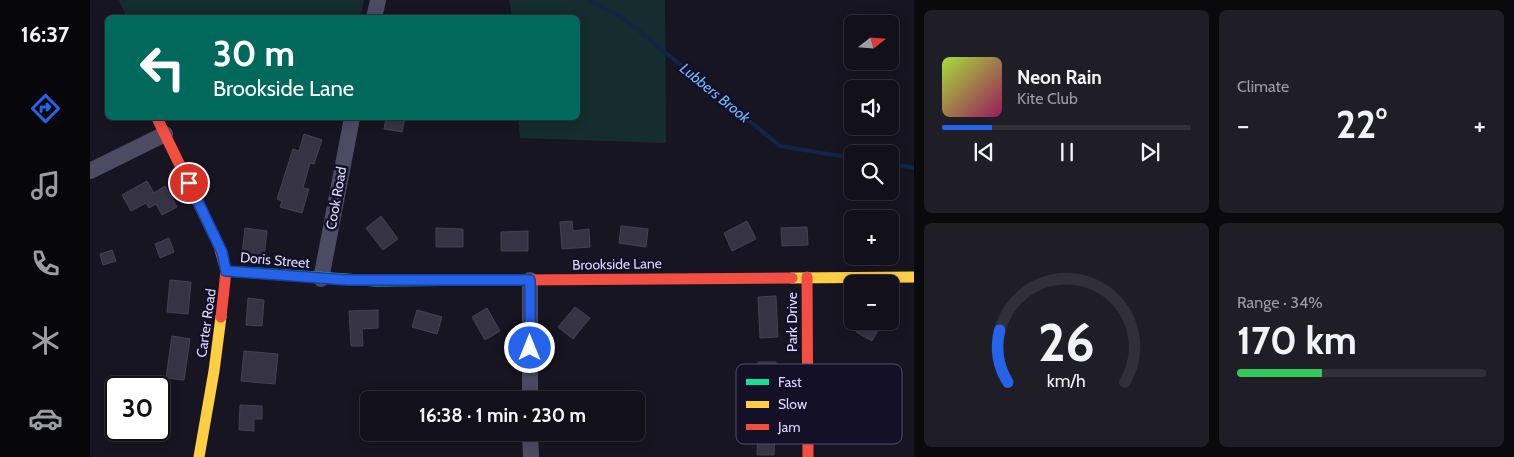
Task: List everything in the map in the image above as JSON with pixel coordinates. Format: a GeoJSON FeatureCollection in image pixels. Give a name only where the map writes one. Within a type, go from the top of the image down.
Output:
{"type":"FeatureCollection","features":[{"type":"Feature","properties":{"kind":"street"},"geometry":{"type":"LineString","coordinates":[[375,15],[378,0]]}},
{"type":"Feature","properties":{"kind":"street","name":"Carter Road"},"geometry":{"type":"LineString","coordinates":[[158,120],[219,246],[226,271],[214,371],[199,457]]}},
{"type":"Feature","properties":{"kind":"street","name":"Cook Road"},"geometry":{"type":"LineString","coordinates":[[321,279],[352,120]]}},
{"type":"Feature","properties":{"kind":"street"},"geometry":{"type":"LineString","coordinates":[[90,171],[165,134]]}},
{"type":"Feature","properties":{"kind":"street","name":"Doris Street"},"geometry":{"type":"LineString","coordinates":[[226,271],[321,279]]}},
{"type":"Feature","properties":{"kind":"street","name":"Park Drive"},"geometry":{"type":"LineString","coordinates":[[807,277],[807,364]]}},
{"type":"Feature","properties":{"kind":"street","name":"Brookside Lane"},"geometry":{"type":"LineString","coordinates":[[321,279],[530,280],[914,277]]}},
{"type":"Feature","properties":{"kind":"street"},"geometry":{"type":"LineString","coordinates":[[530,280],[530,391]]}},
{"type":"Feature","properties":{"kind":"street"},"geometry":{"type":"LineString","coordinates":[[530,441],[531,457]]}},
{"type":"Feature","properties":{"kind":"street","name":"Park Drive"},"geometry":{"type":"LineString","coordinates":[[808,444],[808,457]]}},
{"type":"Feature","properties":{"kind":"green space"},"geometry":{"type":"Polygon","coordinates":[[[119,0],[364,0],[360,15],[126,15],[119,0]]]}},
{"type":"Feature","properties":{"kind":"green space"},"geometry":{"type":"Polygon","coordinates":[[[509,0],[665,0],[666,143],[520,138],[518,120],[580,120],[580,15],[512,15],[509,0]]]}},
{"type":"Feature","properties":{"kind":"building"},"geometry":{"type":"Polygon","coordinates":[[[386,120],[405,120],[402,132],[384,129],[386,120]]]}},
{"type":"Feature","properties":{"kind":"building"},"geometry":{"type":"Polygon","coordinates":[[[304,134],[322,140],[314,164],[310,163],[303,188],[309,189],[302,213],[280,207],[282,201],[277,199],[293,149],[299,151],[304,134]]]}},
{"type":"Feature","properties":{"kind":"building"},"geometry":{"type":"Polygon","coordinates":[[[147,181],[154,193],[165,186],[177,207],[162,215],[156,204],[149,208],[146,203],[131,211],[122,195],[147,181]]]}},
{"type":"Feature","properties":{"kind":"building"},"geometry":{"type":"Polygon","coordinates":[[[381,216],[398,239],[383,250],[366,228],[381,216]]]}},
{"type":"Feature","properties":{"kind":"building"},"geometry":{"type":"Polygon","coordinates":[[[572,221],[573,231],[589,229],[590,247],[562,249],[560,222],[572,221]]]}},
{"type":"Feature","properties":{"kind":"building"},"geometry":{"type":"Polygon","coordinates":[[[747,221],[756,239],[732,251],[724,233],[747,221]]]}},
{"type":"Feature","properties":{"kind":"building"},"geometry":{"type":"Polygon","coordinates":[[[621,226],[648,229],[646,247],[619,243],[621,226]]]}},
{"type":"Feature","properties":{"kind":"building"},"geometry":{"type":"Polygon","coordinates":[[[807,227],[808,245],[782,246],[781,228],[807,227]]]}},
{"type":"Feature","properties":{"kind":"building"},"geometry":{"type":"Polygon","coordinates":[[[245,228],[267,231],[264,256],[242,255],[245,228]]]}},
{"type":"Feature","properties":{"kind":"building"},"geometry":{"type":"Polygon","coordinates":[[[436,228],[463,229],[463,247],[436,247],[436,228]]]}},
{"type":"Feature","properties":{"kind":"building"},"geometry":{"type":"Polygon","coordinates":[[[528,231],[528,251],[501,251],[501,232],[528,231]]]}},
{"type":"Feature","properties":{"kind":"building"},"geometry":{"type":"Polygon","coordinates":[[[169,238],[174,252],[160,258],[155,244],[169,238]]]}},
{"type":"Feature","properties":{"kind":"building"},"geometry":{"type":"Polygon","coordinates":[[[112,250],[116,261],[103,265],[100,254],[112,250]]]}},
{"type":"Feature","properties":{"kind":"building"},"geometry":{"type":"Polygon","coordinates":[[[170,280],[191,282],[188,314],[167,312],[170,280]]]}},
{"type":"Feature","properties":{"kind":"building"},"geometry":{"type":"Polygon","coordinates":[[[776,296],[778,337],[760,338],[758,297],[776,296]]]}},
{"type":"Feature","properties":{"kind":"building"},"geometry":{"type":"Polygon","coordinates":[[[248,298],[264,300],[262,326],[246,325],[248,298]]]}},
{"type":"Feature","properties":{"kind":"building"},"geometry":{"type":"Polygon","coordinates":[[[575,307],[590,318],[573,339],[558,327],[575,307]]]}},
{"type":"Feature","properties":{"kind":"building"},"geometry":{"type":"Polygon","coordinates":[[[487,308],[500,331],[485,340],[472,317],[487,308]]]}},
{"type":"Feature","properties":{"kind":"building"},"geometry":{"type":"Polygon","coordinates":[[[378,310],[378,328],[362,329],[363,346],[351,346],[349,311],[378,310]]]}},
{"type":"Feature","properties":{"kind":"building"},"geometry":{"type":"Polygon","coordinates":[[[417,310],[442,317],[437,334],[412,327],[417,310]]]}},
{"type":"Feature","properties":{"kind":"building"},"geometry":{"type":"Polygon","coordinates":[[[857,330],[878,330],[872,341],[856,332],[857,330]]]}},
{"type":"Feature","properties":{"kind":"building"},"geometry":{"type":"Polygon","coordinates":[[[172,336],[190,339],[184,380],[170,378],[170,376],[166,376],[172,336]]]}},
{"type":"Feature","properties":{"kind":"building"},"geometry":{"type":"Polygon","coordinates":[[[244,351],[278,354],[275,384],[241,381],[244,351]]]}},
{"type":"Feature","properties":{"kind":"building"},"geometry":{"type":"Polygon","coordinates":[[[758,362],[776,362],[776,364],[758,364],[758,362]]]}},
{"type":"Feature","properties":{"kind":"building"},"geometry":{"type":"Polygon","coordinates":[[[240,405],[262,406],[262,419],[254,419],[254,431],[239,430],[240,405]]]}},
{"type":"Feature","properties":{"kind":"building"},"geometry":{"type":"Polygon","coordinates":[[[757,444],[774,444],[774,455],[757,455],[757,444]]]}},
{"type":"Feature","properties":{"kind":"waterway","name":"Lubbers Brook"},"geometry":{"type":"LineString","coordinates":[[588,0],[623,18],[780,146],[844,157]]}},
{"type":"Feature","properties":{"kind":"waterway","name":"Lubbers Brook"},"geometry":{"type":"LineString","coordinates":[[899,166],[914,168]]}},
{"type":"Feature","properties":{"kind":"traffic: fast"},"geometry":{"type":"LineString","coordinates":[[226,271],[375,281],[522,280]]}},
{"type":"Feature","properties":{"kind":"traffic: slow"},"geometry":{"type":"LineString","coordinates":[[792,278],[914,277]]}},
{"type":"Feature","properties":{"kind":"traffic: slow"},"geometry":{"type":"LineString","coordinates":[[199,457],[221,317]]}},
{"type":"Feature","properties":{"kind":"traffic: jam"},"geometry":{"type":"LineString","coordinates":[[158,120],[219,246],[226,271],[221,317]]}},
{"type":"Feature","properties":{"kind":"traffic: jam"},"geometry":{"type":"LineString","coordinates":[[807,277],[807,364]]}},
{"type":"Feature","properties":{"kind":"traffic: jam"},"geometry":{"type":"LineString","coordinates":[[522,280],[792,278]]}},
{"type":"Feature","properties":{"kind":"traffic: jam"},"geometry":{"type":"LineString","coordinates":[[808,444],[808,457]]}},
{"type":"Feature","properties":{"kind":"route"},"geometry":{"type":"LineString","coordinates":[[189,183],[222,252],[226,271],[321,279],[375,281],[530,280],[530,348]]}}]}
